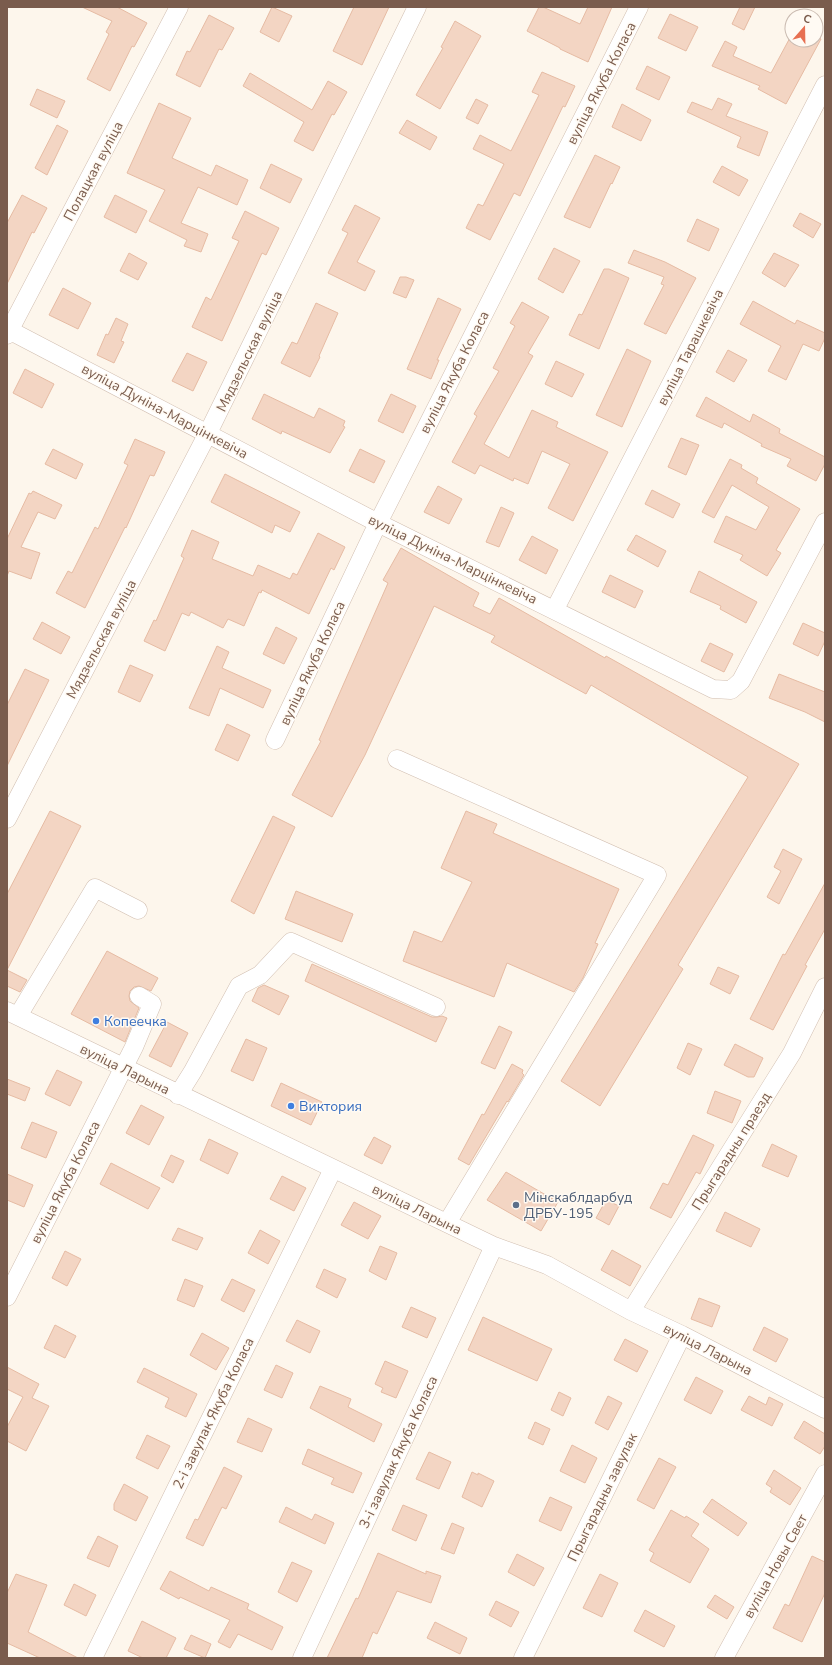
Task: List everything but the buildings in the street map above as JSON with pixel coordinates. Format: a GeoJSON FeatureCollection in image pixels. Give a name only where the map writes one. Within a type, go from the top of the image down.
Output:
{"type":"FeatureCollection","features":[{"type":"Feature","properties":{"kind":"street","name":"Полацкая вуліца"},"geometry":{"type":"LineString","coordinates":[[8,331],[179,7]]}},
{"type":"Feature","properties":{"kind":"street","name":"Мядзельская вуліца"},"geometry":{"type":"LineString","coordinates":[[7,819],[208,433],[418,7]]}},
{"type":"Feature","properties":{"kind":"street","name":"вуліца Якуба Коласа"},"geometry":{"type":"LineString","coordinates":[[275,740],[378,523],[639,7]]}},
{"type":"Feature","properties":{"kind":"street","name":"вуліца Тарашкевіча"},"geometry":{"type":"LineString","coordinates":[[556,610],[825,85]]}},
{"type":"Feature","properties":{"kind":"street","name":"вуліца Дуніна-Марцінкевіча"},"geometry":{"type":"LineString","coordinates":[[8,331],[208,433],[378,523],[713,688],[731,690],[741,681],[825,522]]}},
{"type":"Feature","properties":{"kind":"street"},"geometry":{"type":"LineString","coordinates":[[397,759],[656,875],[447,1223]]}},
{"type":"Feature","properties":{"kind":"street"},"geometry":{"type":"LineString","coordinates":[[13,1014],[95,888],[138,910]]}},
{"type":"Feature","properties":{"kind":"street"},"geometry":{"type":"LineString","coordinates":[[178,1094],[193,1071],[240,986],[260,975],[291,942],[436,1007]]}},
{"type":"Feature","properties":{"kind":"street","name":"Прыгарадны праезд"},"geometry":{"type":"LineString","coordinates":[[631,1311],[792,1053],[825,987]]}},
{"type":"Feature","properties":{"kind":"street","name":"вуліца Якуба Коласа"},"geometry":{"type":"LineString","coordinates":[[7,1297],[134,1047],[152,1004],[139,996]]}},
{"type":"Feature","properties":{"kind":"street","name":"вуліца Ларына"},"geometry":{"type":"LineString","coordinates":[[13,1014],[494,1246],[547,1265],[631,1311],[682,1335],[825,1409]]}},
{"type":"Feature","properties":{"kind":"street","name":"2-і завулак Якуба Коласа"},"geometry":{"type":"LineString","coordinates":[[93,1658],[333,1169]]}},
{"type":"Feature","properties":{"kind":"street","name":"3-і завулак Якуба Коласа"},"geometry":{"type":"LineString","coordinates":[[302,1658],[494,1246]]}},
{"type":"Feature","properties":{"kind":"street","name":"Прыгарадны завулак"},"geometry":{"type":"LineString","coordinates":[[523,1658],[682,1335]]}},
{"type":"Feature","properties":{"kind":"street","name":"вуліца Новы Свет"},"geometry":{"type":"LineString","coordinates":[[724,1658],[825,1474]]}},
{"type":"Feature","properties":{"kind":"place","name":"Копеечка"},"geometry":{"type":"Point","coordinates":[96,1021]}},
{"type":"Feature","properties":{"kind":"place","name":"Виктория"},"geometry":{"type":"Point","coordinates":[291,1106]}},
{"type":"Feature","properties":{"kind":"place","name":"Мінскаблдарбуд ДРБУ-195"},"geometry":{"type":"Point","coordinates":[516,1205]}}]}
